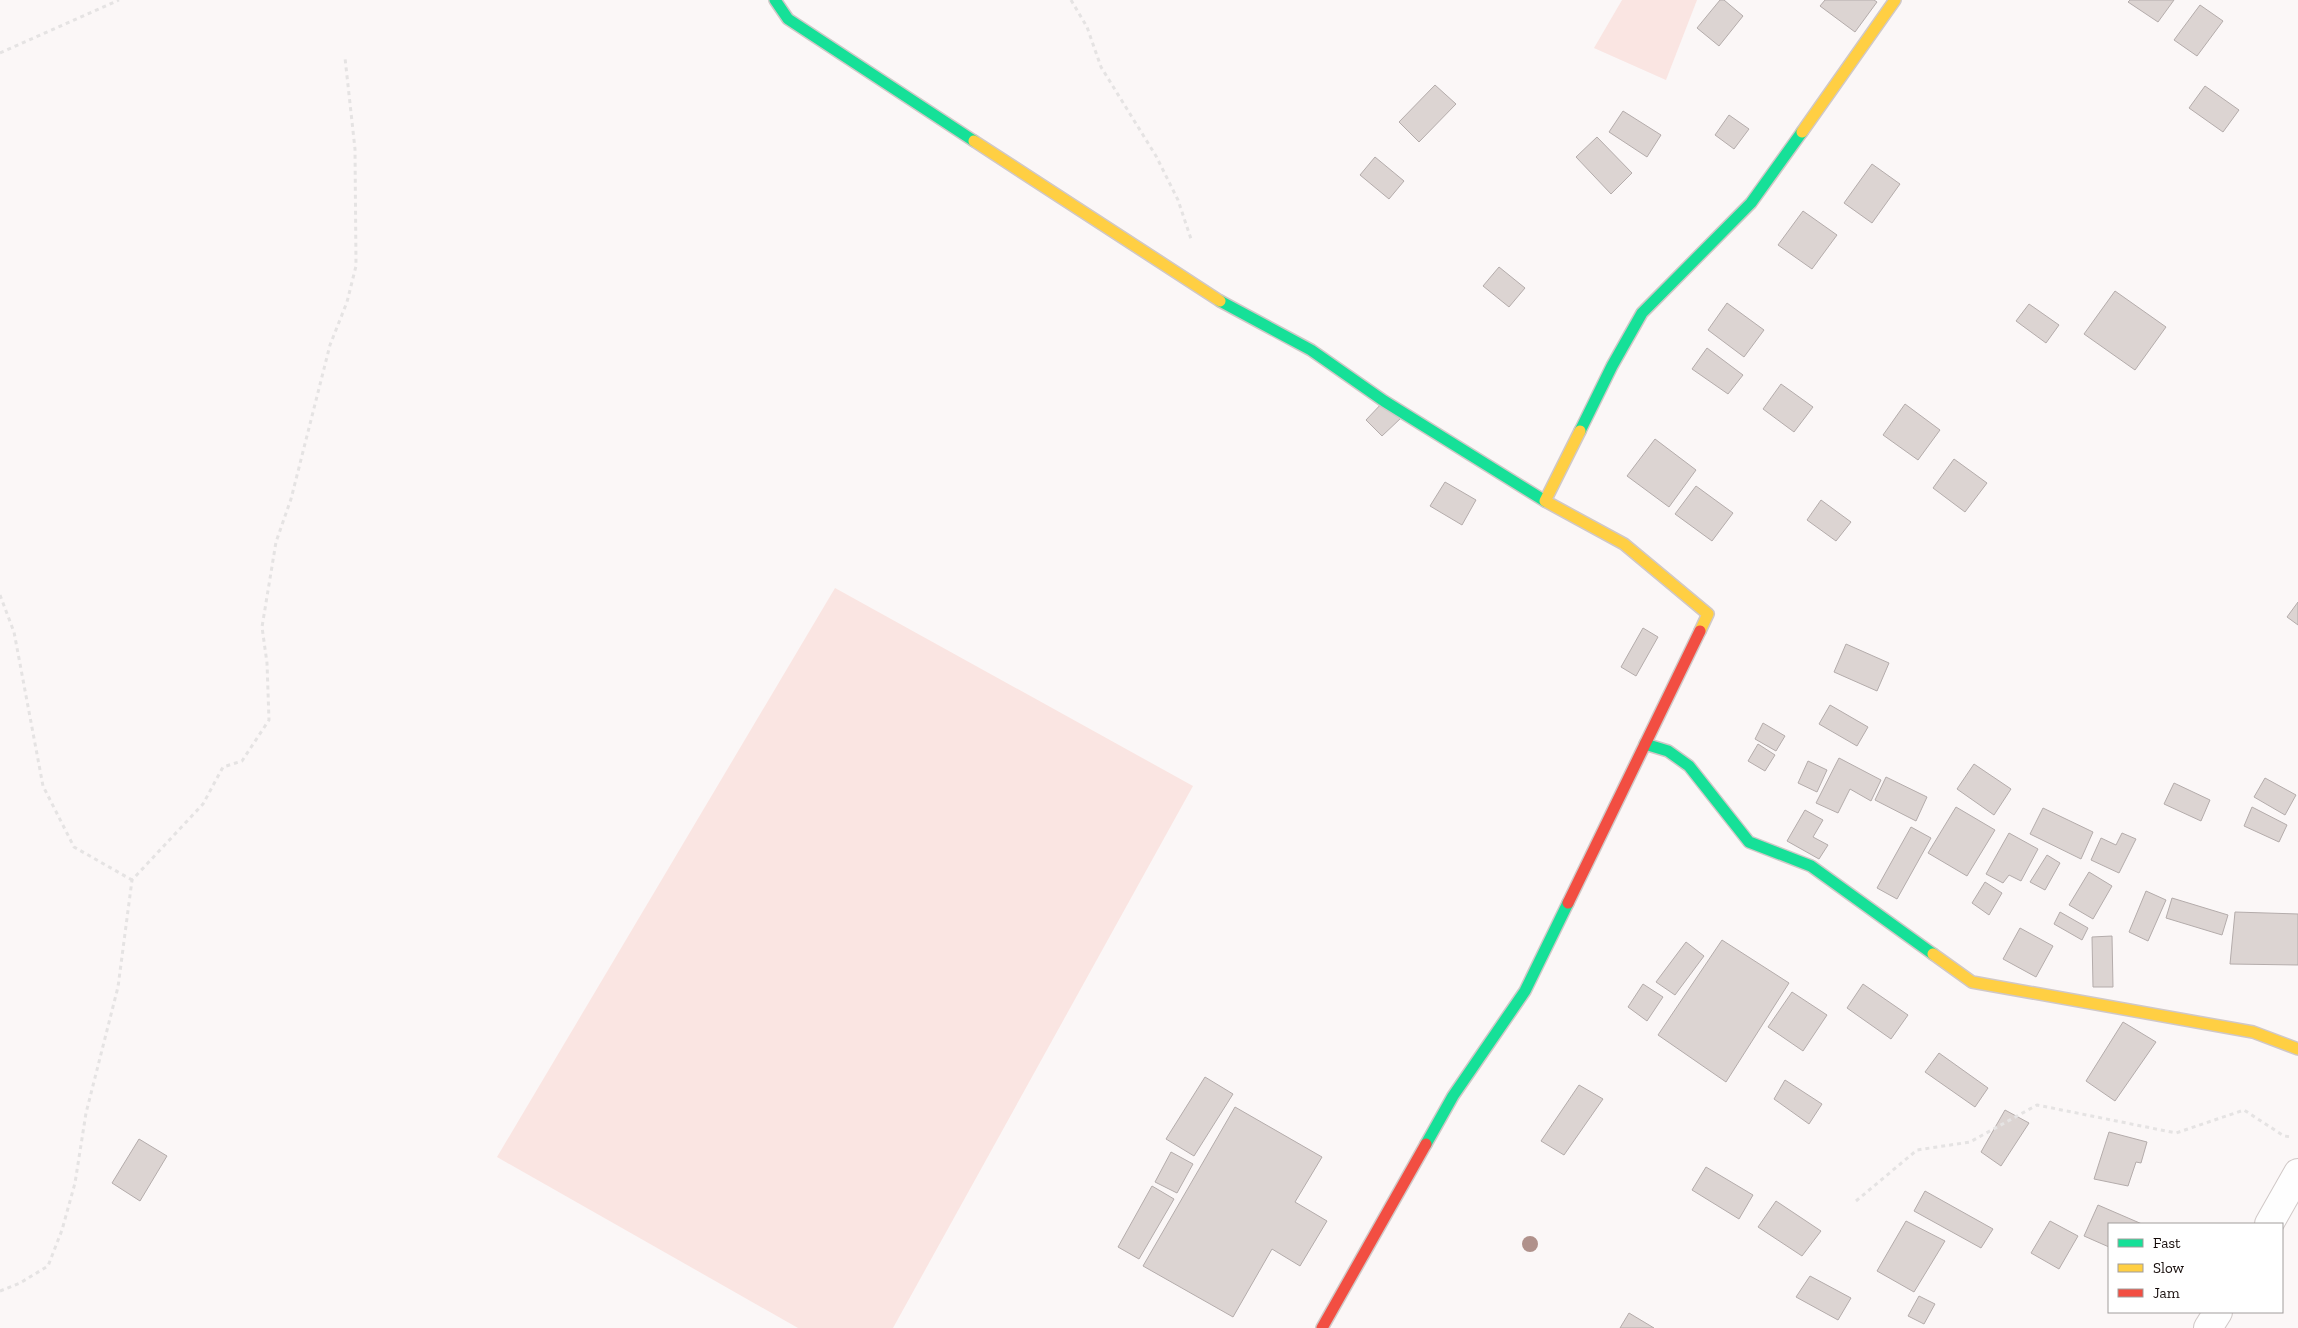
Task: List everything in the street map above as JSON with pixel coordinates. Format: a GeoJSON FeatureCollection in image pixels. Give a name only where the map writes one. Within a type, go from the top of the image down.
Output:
{"type":"FeatureCollection","features":[{"type":"Feature","properties":{"kind":"street"},"geometry":{"type":"LineString","coordinates":[[775,0],[788,19],[1121,240],[1208,295],[1311,350],[1384,401],[1545,500],[1624,544],[1708,614],[1526,991],[1453,1096],[1322,1328]]}},
{"type":"Feature","properties":{"kind":"street"},"geometry":{"type":"LineString","coordinates":[[1545,500],[1612,366],[1642,313],[1751,203],[1895,0]]}},
{"type":"Feature","properties":{"kind":"street"},"geometry":{"type":"LineString","coordinates":[[1645,744],[1668,751],[1689,766],[1749,842],[1810,866],[1972,982],[2253,1032],[2298,1049]]}},
{"type":"Feature","properties":{"kind":"street"},"geometry":{"type":"LineString","coordinates":[[2269,1223],[2298,1173]]}},
{"type":"Feature","properties":{"kind":"street"},"geometry":{"type":"LineString","coordinates":[[2208,1328],[2217,1313]]}},
{"type":"Feature","properties":{"kind":"path"},"geometry":{"type":"LineString","coordinates":[[0,53],[119,0]]}},
{"type":"Feature","properties":{"kind":"path"},"geometry":{"type":"LineString","coordinates":[[1071,0],[1087,26],[1101,67],[1156,156],[1178,200],[1191,241]]}},
{"type":"Feature","properties":{"kind":"path"},"geometry":{"type":"LineString","coordinates":[[0,1291],[20,1283],[48,1266],[62,1230],[75,1183],[86,1113],[118,987],[132,880],[203,804],[223,767],[242,761],[270,720],[267,663],[262,627],[276,542],[291,499],[330,345],[348,302],[356,266],[355,149],[345,58]]}},
{"type":"Feature","properties":{"kind":"path"},"geometry":{"type":"LineString","coordinates":[[0,595],[14,632],[42,786],[74,847],[132,880]]}},
{"type":"Feature","properties":{"kind":"path"},"geometry":{"type":"LineString","coordinates":[[1856,1201],[1917,1150],[1970,1142],[2037,1105],[2176,1133],[2244,1110],[2284,1136],[2298,1138]]}},
{"type":"Feature","properties":{"kind":"shaded area"},"geometry":{"type":"Polygon","coordinates":[[[1622,0],[1697,0],[1666,80],[1594,48],[1622,0]]]}},
{"type":"Feature","properties":{"kind":"shaded area"},"geometry":{"type":"Polygon","coordinates":[[[835,588],[1193,786],[893,1328],[798,1328],[497,1157],[835,588]]]}},
{"type":"Feature","properties":{"kind":"building"},"geometry":{"type":"Polygon","coordinates":[[[1720,0],[1724,0],[1743,16],[1719,46],[1697,28],[1720,0]]]}},
{"type":"Feature","properties":{"kind":"building"},"geometry":{"type":"Polygon","coordinates":[[[1825,0],[1874,0],[1877,2],[1855,32],[1820,6],[1825,0]]]}},
{"type":"Feature","properties":{"kind":"building"},"geometry":{"type":"Polygon","coordinates":[[[2130,0],[2174,0],[2158,22],[2128,2],[2130,0]]]}},
{"type":"Feature","properties":{"kind":"building"},"geometry":{"type":"Polygon","coordinates":[[[2200,5],[2223,21],[2197,56],[2174,40],[2200,5]]]}},
{"type":"Feature","properties":{"kind":"building"},"geometry":{"type":"Polygon","coordinates":[[[1435,85],[1456,104],[1419,142],[1399,122],[1435,85]]]}},
{"type":"Feature","properties":{"kind":"building"},"geometry":{"type":"Polygon","coordinates":[[[2205,86],[2239,110],[2223,132],[2189,108],[2205,86]]]}},
{"type":"Feature","properties":{"kind":"building"},"geometry":{"type":"Polygon","coordinates":[[[1623,111],[1661,135],[1647,157],[1609,132],[1623,111]]]}},
{"type":"Feature","properties":{"kind":"building"},"geometry":{"type":"Polygon","coordinates":[[[1729,115],[1749,129],[1734,149],[1715,135],[1729,115]]]}},
{"type":"Feature","properties":{"kind":"building"},"geometry":{"type":"Polygon","coordinates":[[[1597,137],[1632,173],[1611,194],[1576,157],[1597,137]]]}},
{"type":"Feature","properties":{"kind":"building"},"geometry":{"type":"Polygon","coordinates":[[[1375,157],[1404,181],[1389,199],[1360,175],[1375,157]]]}},
{"type":"Feature","properties":{"kind":"building"},"geometry":{"type":"Polygon","coordinates":[[[1872,164],[1900,184],[1872,223],[1844,203],[1872,164]]]}},
{"type":"Feature","properties":{"kind":"building"},"geometry":{"type":"Polygon","coordinates":[[[1803,211],[1837,235],[1812,269],[1778,245],[1803,211]]]}},
{"type":"Feature","properties":{"kind":"building"},"geometry":{"type":"Polygon","coordinates":[[[1499,267],[1525,288],[1509,307],[1483,286],[1499,267]]]}},
{"type":"Feature","properties":{"kind":"building"},"geometry":{"type":"Polygon","coordinates":[[[2115,291],[2166,327],[2135,370],[2084,334],[2115,291]]]}},
{"type":"Feature","properties":{"kind":"building"},"geometry":{"type":"Polygon","coordinates":[[[1727,303],[1764,330],[1744,357],[1708,330],[1727,303]]]}},
{"type":"Feature","properties":{"kind":"building"},"geometry":{"type":"Polygon","coordinates":[[[2029,304],[2059,325],[2046,343],[2016,321],[2029,304]]]}},
{"type":"Feature","properties":{"kind":"building"},"geometry":{"type":"Polygon","coordinates":[[[1707,348],[1743,375],[1728,394],[1692,369],[1707,348]]]}},
{"type":"Feature","properties":{"kind":"building"},"geometry":{"type":"Polygon","coordinates":[[[1781,384],[1813,407],[1794,432],[1763,409],[1781,384]]]}},
{"type":"Feature","properties":{"kind":"building"},"geometry":{"type":"Polygon","coordinates":[[[1384,401],[1401,418],[1382,436],[1366,420],[1384,401]]]}},
{"type":"Feature","properties":{"kind":"building"},"geometry":{"type":"Polygon","coordinates":[[[1905,404],[1940,430],[1918,460],[1883,435],[1905,404]]]}},
{"type":"Feature","properties":{"kind":"building"},"geometry":{"type":"Polygon","coordinates":[[[1655,439],[1696,470],[1669,507],[1627,476],[1655,439]]]}},
{"type":"Feature","properties":{"kind":"building"},"geometry":{"type":"Polygon","coordinates":[[[1954,459],[1987,483],[1965,512],[1933,488],[1954,459]]]}},
{"type":"Feature","properties":{"kind":"building"},"geometry":{"type":"Polygon","coordinates":[[[1445,482],[1476,500],[1462,525],[1430,506],[1445,482]]]}},
{"type":"Feature","properties":{"kind":"building"},"geometry":{"type":"Polygon","coordinates":[[[1696,486],[1733,513],[1712,541],[1675,514],[1696,486]]]}},
{"type":"Feature","properties":{"kind":"building"},"geometry":{"type":"Polygon","coordinates":[[[1821,500],[1851,522],[1836,541],[1807,520],[1821,500]]]}},
{"type":"Feature","properties":{"kind":"building"},"geometry":{"type":"Polygon","coordinates":[[[2298,602],[2298,625],[2287,617],[2298,602]]]}},
{"type":"Feature","properties":{"kind":"building"},"geometry":{"type":"Polygon","coordinates":[[[1643,628],[1658,637],[1636,676],[1621,667],[1643,628]]]}},
{"type":"Feature","properties":{"kind":"building"},"geometry":{"type":"Polygon","coordinates":[[[1846,644],[1889,663],[1877,691],[1834,672],[1846,644]]]}},
{"type":"Feature","properties":{"kind":"building"},"geometry":{"type":"Polygon","coordinates":[[[1830,705],[1868,727],[1857,746],[1819,724],[1830,705]]]}},
{"type":"Feature","properties":{"kind":"building"},"geometry":{"type":"Polygon","coordinates":[[[1763,723],[1785,736],[1776,751],[1755,739],[1763,723]]]}},
{"type":"Feature","properties":{"kind":"building"},"geometry":{"type":"Polygon","coordinates":[[[1758,744],[1775,755],[1765,771],[1748,761],[1758,744]]]}},
{"type":"Feature","properties":{"kind":"building"},"geometry":{"type":"Polygon","coordinates":[[[1839,758],[1881,780],[1871,801],[1850,789],[1838,813],[1816,803],[1839,758]]]}},
{"type":"Feature","properties":{"kind":"building"},"geometry":{"type":"Polygon","coordinates":[[[1808,761],[1827,770],[1817,792],[1798,783],[1808,761]]]}},
{"type":"Feature","properties":{"kind":"building"},"geometry":{"type":"Polygon","coordinates":[[[1974,764],[2011,789],[1994,815],[1957,789],[1974,764]]]}},
{"type":"Feature","properties":{"kind":"building"},"geometry":{"type":"Polygon","coordinates":[[[1886,777],[1927,797],[1916,821],[1875,800],[1886,777]]]}},
{"type":"Feature","properties":{"kind":"building"},"geometry":{"type":"Polygon","coordinates":[[[2265,778],[2296,795],[2285,815],[2254,797],[2265,778]]]}},
{"type":"Feature","properties":{"kind":"building"},"geometry":{"type":"Polygon","coordinates":[[[2174,783],[2210,800],[2201,821],[2164,804],[2174,783]]]}},
{"type":"Feature","properties":{"kind":"building"},"geometry":{"type":"Polygon","coordinates":[[[1956,807],[1995,830],[1967,876],[1928,853],[1956,807]]]}},
{"type":"Feature","properties":{"kind":"building"},"geometry":{"type":"Polygon","coordinates":[[[2252,807],[2287,825],[2279,842],[2244,826],[2252,807]]]}},
{"type":"Feature","properties":{"kind":"building"},"geometry":{"type":"Polygon","coordinates":[[[2043,808],[2093,832],[2081,859],[2030,834],[2043,808]]]}},
{"type":"Feature","properties":{"kind":"building"},"geometry":{"type":"Polygon","coordinates":[[[1805,810],[1823,820],[1813,837],[1828,845],[1819,859],[1787,841],[1805,810]]]}},
{"type":"Feature","properties":{"kind":"building"},"geometry":{"type":"Polygon","coordinates":[[[1911,827],[1931,838],[1897,899],[1877,888],[1911,827]]]}},
{"type":"Feature","properties":{"kind":"building"},"geometry":{"type":"Polygon","coordinates":[[[2009,833],[2038,849],[2021,881],[2009,875],[2003,883],[1986,874],[2009,833]]]}},
{"type":"Feature","properties":{"kind":"building"},"geometry":{"type":"Polygon","coordinates":[[[2122,833],[2136,839],[2119,873],[2091,860],[2101,838],[2116,845],[2122,833]]]}},
{"type":"Feature","properties":{"kind":"building"},"geometry":{"type":"Polygon","coordinates":[[[2047,855],[2060,863],[2045,890],[2030,882],[2047,855]]]}},
{"type":"Feature","properties":{"kind":"building"},"geometry":{"type":"Polygon","coordinates":[[[2089,872],[2112,886],[2093,919],[2069,905],[2089,872]]]}},
{"type":"Feature","properties":{"kind":"building"},"geometry":{"type":"Polygon","coordinates":[[[1985,882],[2002,893],[1989,915],[1972,903],[1985,882]]]}},
{"type":"Feature","properties":{"kind":"building"},"geometry":{"type":"Polygon","coordinates":[[[2146,891],[2166,900],[2148,941],[2129,932],[2146,891]]]}},
{"type":"Feature","properties":{"kind":"building"},"geometry":{"type":"Polygon","coordinates":[[[2172,898],[2228,915],[2222,935],[2166,918],[2172,898]]]}},
{"type":"Feature","properties":{"kind":"building"},"geometry":{"type":"Polygon","coordinates":[[[2060,912],[2088,928],[2082,940],[2054,924],[2060,912]]]}},
{"type":"Feature","properties":{"kind":"building"},"geometry":{"type":"Polygon","coordinates":[[[2235,912],[2298,914],[2298,965],[2230,964],[2235,912]]]}},
{"type":"Feature","properties":{"kind":"building"},"geometry":{"type":"Polygon","coordinates":[[[2020,928],[2053,946],[2036,977],[2003,959],[2020,928]]]}},
{"type":"Feature","properties":{"kind":"building"},"geometry":{"type":"Polygon","coordinates":[[[2112,936],[2113,987],[2093,987],[2092,937],[2112,936]]]}},
{"type":"Feature","properties":{"kind":"building"},"geometry":{"type":"Polygon","coordinates":[[[1722,940],[1789,983],[1726,1082],[1658,1035],[1722,940]]]}},
{"type":"Feature","properties":{"kind":"building"},"geometry":{"type":"Polygon","coordinates":[[[1686,942],[1704,956],[1675,995],[1656,982],[1686,942]]]}},
{"type":"Feature","properties":{"kind":"building"},"geometry":{"type":"Polygon","coordinates":[[[1643,984],[1663,997],[1647,1021],[1628,1007],[1643,984]]]}},
{"type":"Feature","properties":{"kind":"building"},"geometry":{"type":"Polygon","coordinates":[[[1863,984],[1908,1015],[1891,1039],[1847,1008],[1863,984]]]}},
{"type":"Feature","properties":{"kind":"building"},"geometry":{"type":"Polygon","coordinates":[[[1792,992],[1827,1015],[1803,1051],[1768,1027],[1792,992]]]}},
{"type":"Feature","properties":{"kind":"building"},"geometry":{"type":"Polygon","coordinates":[[[2123,1022],[2156,1042],[2115,1101],[2086,1081],[2123,1022]]]}},
{"type":"Feature","properties":{"kind":"building"},"geometry":{"type":"Polygon","coordinates":[[[1939,1053],[1988,1088],[1975,1107],[1925,1072],[1939,1053]]]}},
{"type":"Feature","properties":{"kind":"building"},"geometry":{"type":"Polygon","coordinates":[[[1205,1077],[1233,1094],[1194,1156],[1166,1139],[1205,1077]]]}},
{"type":"Feature","properties":{"kind":"building"},"geometry":{"type":"Polygon","coordinates":[[[1785,1080],[1822,1104],[1809,1124],[1774,1099],[1785,1080]]]}},
{"type":"Feature","properties":{"kind":"building"},"geometry":{"type":"Polygon","coordinates":[[[1579,1085],[1603,1099],[1564,1155],[1541,1141],[1579,1085]]]}},
{"type":"Feature","properties":{"kind":"building"},"geometry":{"type":"Polygon","coordinates":[[[1235,1107],[1322,1157],[1295,1202],[1327,1221],[1300,1266],[1272,1249],[1233,1317],[1143,1266],[1235,1107]]]}},
{"type":"Feature","properties":{"kind":"building"},"geometry":{"type":"Polygon","coordinates":[[[2005,1110],[2029,1123],[2001,1166],[1981,1152],[2005,1110]]]}},
{"type":"Feature","properties":{"kind":"building"},"geometry":{"type":"Polygon","coordinates":[[[2109,1132],[2147,1142],[2141,1163],[2136,1162],[2128,1186],[2094,1179],[2109,1132]]]}},
{"type":"Feature","properties":{"kind":"building"},"geometry":{"type":"Polygon","coordinates":[[[139,1139],[167,1156],[140,1201],[112,1183],[139,1139]]]}},
{"type":"Feature","properties":{"kind":"building"},"geometry":{"type":"Polygon","coordinates":[[[1171,1152],[1193,1164],[1177,1193],[1155,1182],[1171,1152]]]}},
{"type":"Feature","properties":{"kind":"building"},"geometry":{"type":"Polygon","coordinates":[[[1706,1167],[1753,1195],[1739,1219],[1692,1190],[1706,1167]]]}},
{"type":"Feature","properties":{"kind":"building"},"geometry":{"type":"Polygon","coordinates":[[[1152,1186],[1174,1199],[1139,1259],[1118,1247],[1152,1186]]]}},
{"type":"Feature","properties":{"kind":"building"},"geometry":{"type":"Polygon","coordinates":[[[1925,1191],[1993,1229],[1981,1248],[1914,1211],[1925,1191]]]}},
{"type":"Feature","properties":{"kind":"building"},"geometry":{"type":"Polygon","coordinates":[[[1776,1201],[1821,1231],[1802,1256],[1758,1227],[1776,1201]]]}},
{"type":"Feature","properties":{"kind":"building"},"geometry":{"type":"Polygon","coordinates":[[[2098,1205],[2140,1223],[2108,1223],[2108,1247],[2084,1236],[2098,1205]]]}},
{"type":"Feature","properties":{"kind":"building"},"geometry":{"type":"Polygon","coordinates":[[[1906,1221],[1945,1241],[1914,1292],[1877,1271],[1906,1221]]]}},
{"type":"Feature","properties":{"kind":"building"},"geometry":{"type":"Polygon","coordinates":[[[2050,1221],[2078,1236],[2059,1269],[2031,1253],[2050,1221]]]}},
{"type":"Feature","properties":{"kind":"building"},"geometry":{"type":"Polygon","coordinates":[[[1810,1276],[1851,1298],[1838,1320],[1796,1297],[1810,1276]]]}},
{"type":"Feature","properties":{"kind":"building"},"geometry":{"type":"Polygon","coordinates":[[[1919,1296],[1935,1304],[1924,1324],[1908,1316],[1919,1296]]]}},
{"type":"Feature","properties":{"kind":"building"},"geometry":{"type":"Polygon","coordinates":[[[1629,1313],[1654,1328],[1620,1328],[1629,1313]]]}},
{"type":"Feature","properties":{"kind":"traffic: fast"},"geometry":{"type":"LineString","coordinates":[[775,0],[788,19],[974,141]]}},
{"type":"Feature","properties":{"kind":"traffic: fast"},"geometry":{"type":"LineString","coordinates":[[1580,431],[1612,366],[1642,313],[1751,203],[1802,132]]}},
{"type":"Feature","properties":{"kind":"traffic: fast"},"geometry":{"type":"LineString","coordinates":[[1220,301],[1311,350],[1384,401],[1545,501]]}},
{"type":"Feature","properties":{"kind":"traffic: fast"},"geometry":{"type":"LineString","coordinates":[[1645,744],[1668,751],[1689,766],[1749,842],[1811,866],[1933,954]]}},
{"type":"Feature","properties":{"kind":"traffic: fast"},"geometry":{"type":"LineString","coordinates":[[1426,1144],[1453,1096],[1525,991],[1568,903]]}},
{"type":"Feature","properties":{"kind":"traffic: slow"},"geometry":{"type":"LineString","coordinates":[[1802,132],[1895,0]]}},
{"type":"Feature","properties":{"kind":"traffic: slow"},"geometry":{"type":"LineString","coordinates":[[974,141],[1220,301]]}},
{"type":"Feature","properties":{"kind":"traffic: slow"},"geometry":{"type":"LineString","coordinates":[[1580,431],[1545,501],[1624,544],[1708,614],[1700,631]]}},
{"type":"Feature","properties":{"kind":"traffic: slow"},"geometry":{"type":"LineString","coordinates":[[1933,954],[1972,982],[2253,1032],[2298,1049]]}},
{"type":"Feature","properties":{"kind":"traffic: jam"},"geometry":{"type":"LineString","coordinates":[[1568,903],[1700,631]]}},
{"type":"Feature","properties":{"kind":"traffic: jam"},"geometry":{"type":"LineString","coordinates":[[1322,1328],[1426,1144]]}}]}
